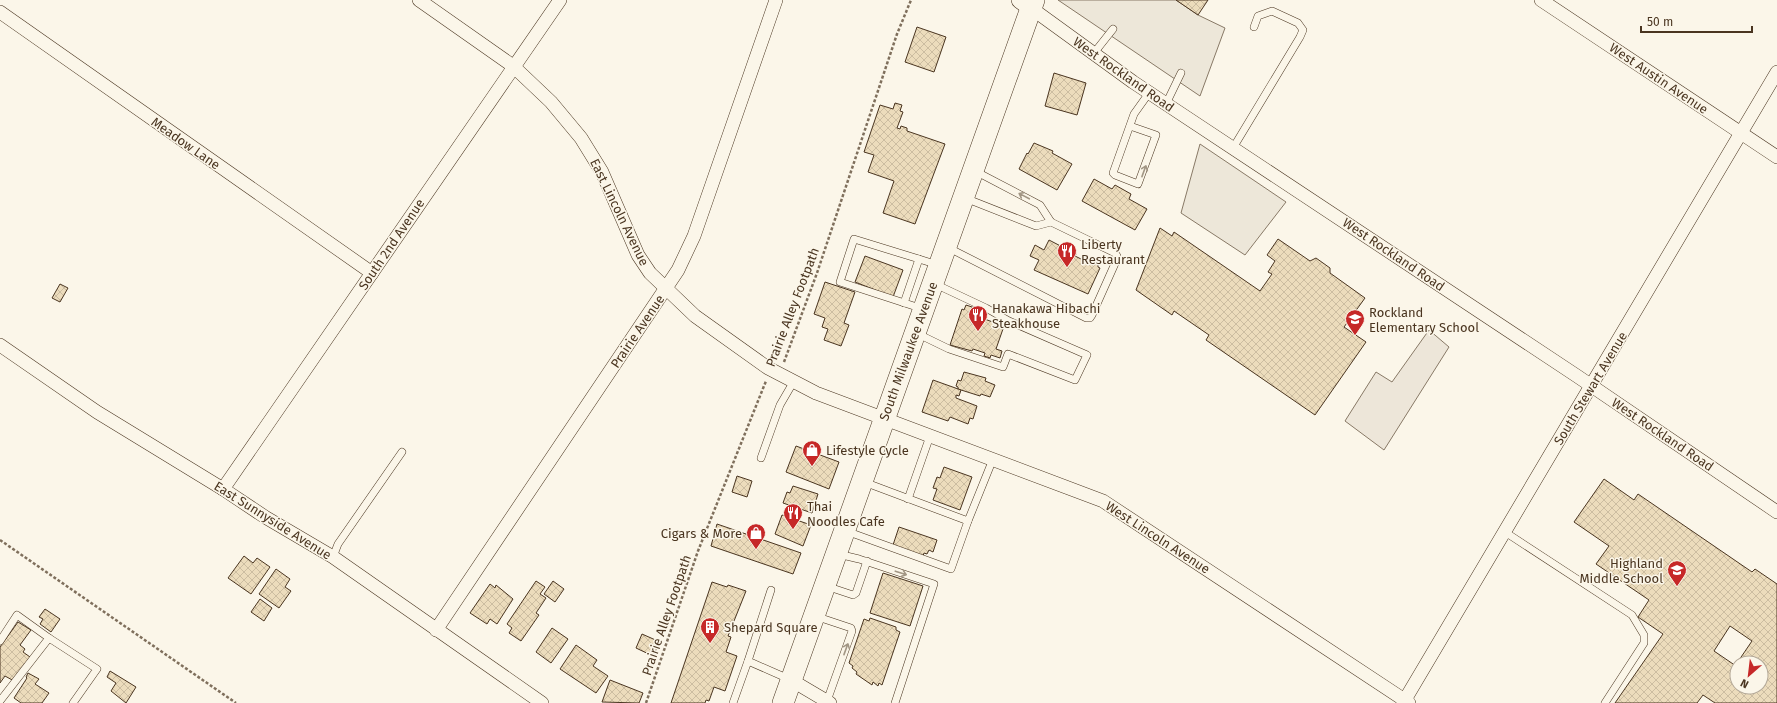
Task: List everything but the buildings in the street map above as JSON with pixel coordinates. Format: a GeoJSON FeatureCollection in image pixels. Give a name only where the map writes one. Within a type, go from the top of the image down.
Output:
{"type":"FeatureCollection","features":[{"type":"Feature","properties":{"kind":"main road","name":"South Milwaukee Avenue"},"geometry":{"type":"LineString","coordinates":[[783,703],[915,332],[913,306],[936,274],[973,170],[1028,3]]}},
{"type":"Feature","properties":{"kind":"street","name":"East Lincoln Avenue"},"geometry":{"type":"LineString","coordinates":[[419,0],[513,66],[551,102],[581,138],[602,172],[638,255],[650,273],[695,316],[780,374],[816,393],[884,418]]}},
{"type":"Feature","properties":{"kind":"street","name":"South 2nd Avenue"},"geometry":{"type":"LineString","coordinates":[[223,489],[513,66],[560,0]]}},
{"type":"Feature","properties":{"kind":"street","name":"Prairie Avenue"},"geometry":{"type":"LineString","coordinates":[[436,630],[678,270],[694,236],[776,0]]}},
{"type":"Feature","properties":{"kind":"street","name":"West Austin Avenue"},"geometry":{"type":"LineString","coordinates":[[1543,0],[1777,157]]}},
{"type":"Feature","properties":{"kind":"street","name":"West Rockland Road"},"geometry":{"type":"LineString","coordinates":[[1028,3],[1149,93],[1776,508]]}},
{"type":"Feature","properties":{"kind":"street","name":"Meadow Lane"},"geometry":{"type":"LineString","coordinates":[[0,12],[372,273]]}},
{"type":"Feature","properties":{"kind":"street","name":"South Stewart Avenue"},"geometry":{"type":"LineString","coordinates":[[1406,702],[1777,72]]}},
{"type":"Feature","properties":{"kind":"street","name":"East Sunnyside Avenue"},"geometry":{"type":"LineString","coordinates":[[0,345],[97,412],[223,489],[265,518],[332,557],[542,703]]}},
{"type":"Feature","properties":{"kind":"street","name":"West Lincoln Avenue"},"geometry":{"type":"LineString","coordinates":[[884,418],[1084,493],[1114,507],[1406,702]]}},
{"type":"Feature","properties":{"kind":"street"},"geometry":{"type":"LineString","coordinates":[[791,680],[829,702]]}},
{"type":"Feature","properties":{"kind":"lane"},"geometry":{"type":"LineString","coordinates":[[1233,148],[1303,30],[1298,23],[1272,11],[1258,16],[1254,27]]}},
{"type":"Feature","properties":{"kind":"lane"},"geometry":{"type":"LineString","coordinates":[[1094,53],[1113,29]]}},
{"type":"Feature","properties":{"kind":"lane"},"geometry":{"type":"LineString","coordinates":[[1166,104],[1181,73]]}},
{"type":"Feature","properties":{"kind":"lane"},"geometry":{"type":"LineString","coordinates":[[1130,126],[1154,134],[1156,138],[1138,184],[1113,173],[1134,114],[1149,93]]}},
{"type":"Feature","properties":{"kind":"lane"},"geometry":{"type":"LineString","coordinates":[[946,246],[1086,318],[1090,318],[1117,256],[1051,222],[1040,205],[973,170]]}},
{"type":"Feature","properties":{"kind":"lane"},"geometry":{"type":"LineString","coordinates":[[963,197],[1036,226],[1051,222]]}},
{"type":"Feature","properties":{"kind":"lane"},"geometry":{"type":"LineString","coordinates":[[915,332],[949,350],[1003,367],[1008,354],[1075,380],[1087,355],[1009,321],[986,308],[936,274],[919,259],[856,239],[853,241],[840,282],[913,306],[919,259]]}},
{"type":"Feature","properties":{"kind":"lane"},"geometry":{"type":"LineString","coordinates":[[761,458],[780,405],[794,381]]}},
{"type":"Feature","properties":{"kind":"lane"},"geometry":{"type":"LineString","coordinates":[[908,499],[930,436]]}},
{"type":"Feature","properties":{"kind":"lane"},"geometry":{"type":"LineString","coordinates":[[332,557],[338,544],[402,452]]}},
{"type":"Feature","properties":{"kind":"lane"},"geometry":{"type":"LineString","coordinates":[[844,530],[951,569],[968,521],[993,459]]}},
{"type":"Feature","properties":{"kind":"lane"},"geometry":{"type":"LineString","coordinates":[[862,481],[968,521]]}},
{"type":"Feature","properties":{"kind":"lane"},"geometry":{"type":"LineString","coordinates":[[1505,532],[1632,615],[1644,635],[1644,643],[1605,703]]}},
{"type":"Feature","properties":{"kind":"lane"},"geometry":{"type":"LineString","coordinates":[[836,554],[867,561],[933,583],[934,586],[895,703]]}},
{"type":"Feature","properties":{"kind":"lane"},"geometry":{"type":"LineString","coordinates":[[824,586],[853,595],[856,593],[867,561]]}},
{"type":"Feature","properties":{"kind":"lane"},"geometry":{"type":"LineString","coordinates":[[733,703],[771,590]]}},
{"type":"Feature","properties":{"kind":"lane"},"geometry":{"type":"LineString","coordinates":[[0,641],[17,615],[97,669],[73,703]]}},
{"type":"Feature","properties":{"kind":"lane"},"geometry":{"type":"LineString","coordinates":[[814,616],[851,628],[852,631],[829,702]]}},
{"type":"Feature","properties":{"kind":"lane"},"geometry":{"type":"LineString","coordinates":[[0,701],[49,638]]}},
{"type":"Feature","properties":{"kind":"lane"},"geometry":{"type":"LineString","coordinates":[[748,661],[791,680]]}},
{"type":"Feature","properties":{"kind":"path","name":"Prairie Alley Footpath"},"geometry":{"type":"LineString","coordinates":[[646,703],[698,551],[739,445],[766,379],[780,374],[817,273],[897,34],[911,0]]}},
{"type":"Feature","properties":{"kind":"path"},"geometry":{"type":"LineString","coordinates":[[0,540],[236,703]]}},
{"type":"Feature","properties":{"kind":"shaded area"},"geometry":{"type":"Polygon","coordinates":[[[1058,0],[1176,0],[1198,15],[1225,28],[1200,96],[1058,0]]]}},
{"type":"Feature","properties":{"kind":"shaded area"},"geometry":{"type":"Polygon","coordinates":[[[1200,144],[1286,202],[1245,255],[1181,213],[1200,144]]]}},
{"type":"Feature","properties":{"kind":"shaded area"},"geometry":{"type":"Polygon","coordinates":[[[1429,330],[1449,347],[1384,450],[1345,421],[1376,372],[1392,382],[1429,330]]]}},
{"type":"Feature","properties":{"kind":"place","name":"Liberty Restaurant"},"geometry":{"type":"Point","coordinates":[1067,268]}},
{"type":"Feature","properties":{"kind":"place","name":"Hanakawa Hibachi Steakhouse"},"geometry":{"type":"Point","coordinates":[978,332]}},
{"type":"Feature","properties":{"kind":"place","name":"Rockland Elementary School"},"geometry":{"type":"Point","coordinates":[1355,336]}},
{"type":"Feature","properties":{"kind":"place","name":"Lifestyle Cycle"},"geometry":{"type":"Point","coordinates":[812,467]}},
{"type":"Feature","properties":{"kind":"place","name":"Thai Noodles Cafe"},"geometry":{"type":"Point","coordinates":[793,530]}},
{"type":"Feature","properties":{"kind":"place","name":"Cigars & More"},"geometry":{"type":"Point","coordinates":[756,550]}},
{"type":"Feature","properties":{"kind":"place","name":"Highland Middle School"},"geometry":{"type":"Point","coordinates":[1677,587]}},
{"type":"Feature","properties":{"kind":"place","name":"Shepard Square"},"geometry":{"type":"Point","coordinates":[710,644]}}]}
